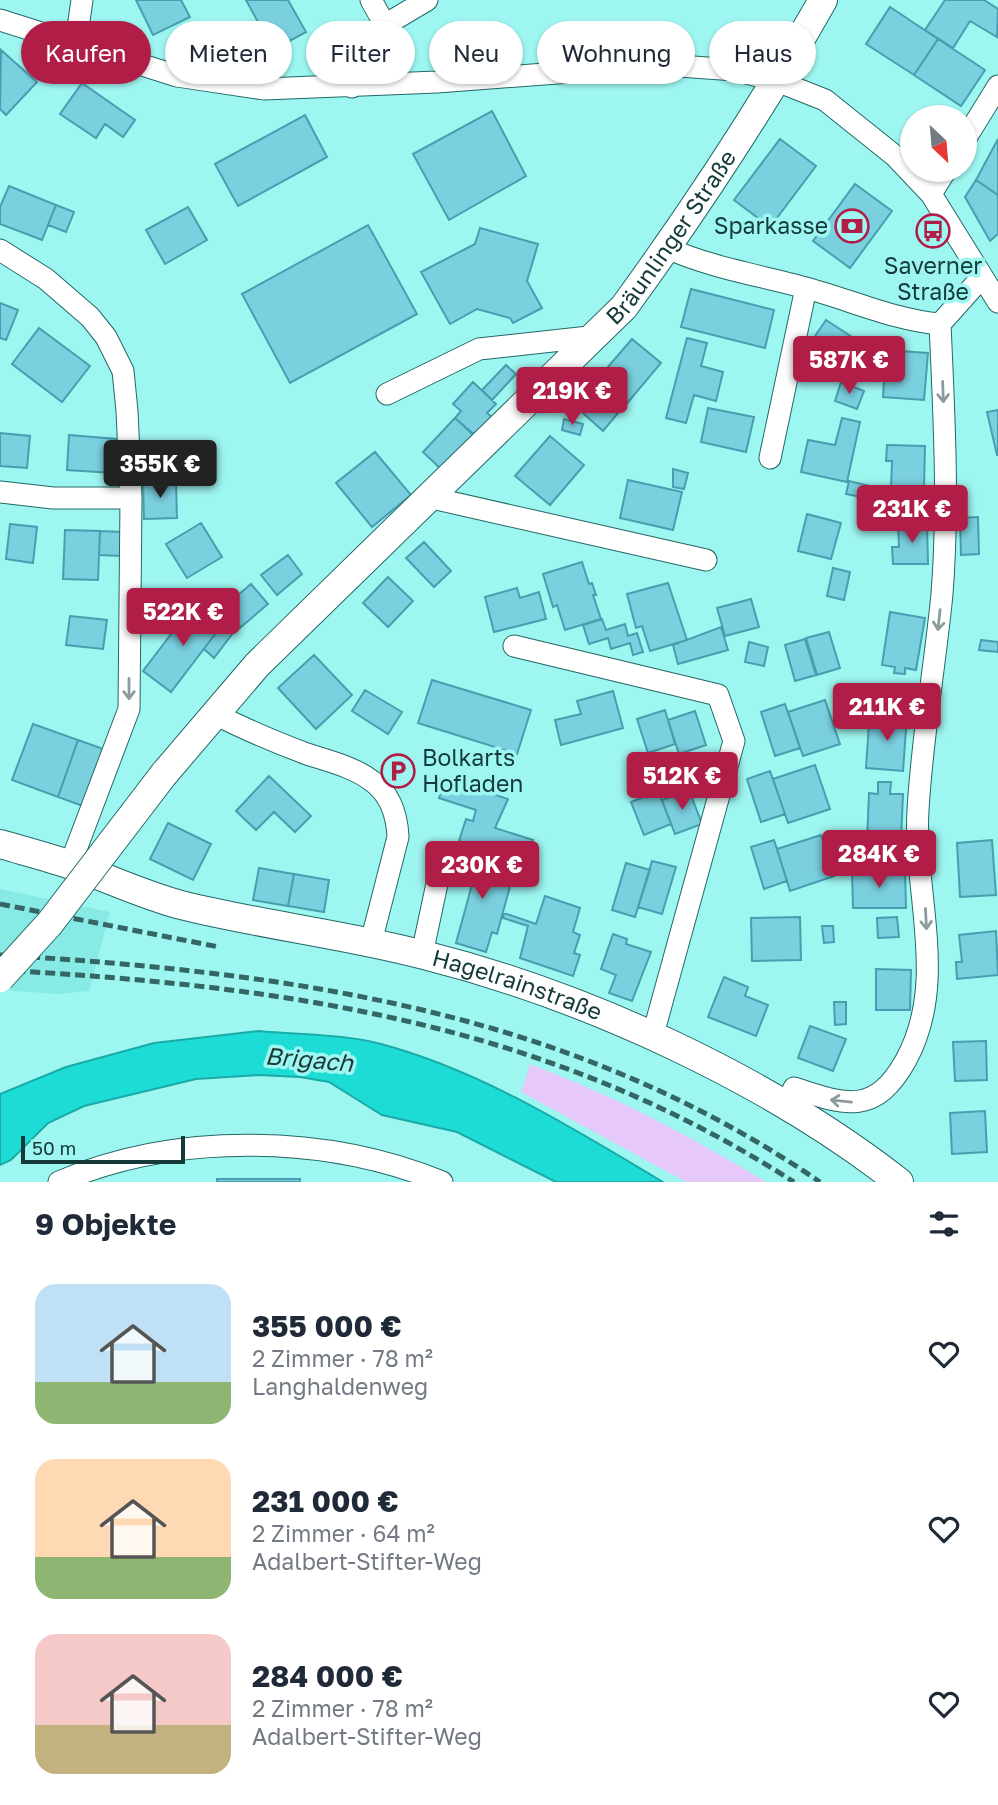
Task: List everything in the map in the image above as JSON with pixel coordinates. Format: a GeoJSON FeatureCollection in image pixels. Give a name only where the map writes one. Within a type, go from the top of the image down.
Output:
{"type":"FeatureCollection","features":[{"type":"Feature","properties":{"kind":"main road","name":"Bräunlinger Straße"},"geometry":{"type":"LineString","coordinates":[[811,21],[823,0]]}},
{"type":"Feature","properties":{"kind":"main road","name":"Bräunlinger Straße"},"geometry":{"type":"LineString","coordinates":[[0,978],[50,923],[214,713],[287,636],[598,336],[624,307],[667,248],[775,84]]}},
{"type":"Feature","properties":{"kind":"main road","name":"Hagelrainstraße"},"geometry":{"type":"LineString","coordinates":[[0,844],[71,865],[176,904],[422,954],[553,996],[652,1038],[786,1105],[849,1143],[899,1182]]}},
{"type":"Feature","properties":{"kind":"street"},"geometry":{"type":"LineString","coordinates":[[79,21],[82,0]]}},
{"type":"Feature","properties":{"kind":"street"},"geometry":{"type":"LineString","coordinates":[[371,0],[383,21]]}},
{"type":"Feature","properties":{"kind":"street"},"geometry":{"type":"LineString","coordinates":[[392,21],[429,1]]}},
{"type":"Feature","properties":{"kind":"street"},"geometry":{"type":"LineString","coordinates":[[0,20],[21,26]]}},
{"type":"Feature","properties":{"kind":"street"},"geometry":{"type":"LineString","coordinates":[[151,67],[177,76],[264,89],[352,87],[665,65],[709,68]]}},
{"type":"Feature","properties":{"kind":"street"},"geometry":{"type":"LineString","coordinates":[[785,84],[825,100],[895,156],[931,194],[998,302]]}},
{"type":"Feature","properties":{"kind":"street"},"geometry":{"type":"LineString","coordinates":[[977,120],[998,86]]}},
{"type":"Feature","properties":{"kind":"street"},"geometry":{"type":"LineString","coordinates":[[931,194],[938,182]]}},
{"type":"Feature","properties":{"kind":"street"},"geometry":{"type":"LineString","coordinates":[[667,248],[696,261],[806,288],[915,322],[940,324]]}},
{"type":"Feature","properties":{"kind":"street"},"geometry":{"type":"LineString","coordinates":[[0,250],[46,279],[90,317],[106,337],[123,371],[131,498],[129,709],[71,865]]}},
{"type":"Feature","properties":{"kind":"street"},"geometry":{"type":"LineString","coordinates":[[786,1105],[794,1088],[839,1103],[864,1101],[886,1086],[906,1061],[920,1027],[928,991],[918,812],[942,592],[946,473],[940,324],[982,276]]}},
{"type":"Feature","properties":{"kind":"street"},"geometry":{"type":"LineString","coordinates":[[770,458],[806,288]]}},
{"type":"Feature","properties":{"kind":"street"},"geometry":{"type":"LineString","coordinates":[[387,394],[479,349],[598,336]]}},
{"type":"Feature","properties":{"kind":"street"},"geometry":{"type":"LineString","coordinates":[[0,492],[54,498],[131,498]]}},
{"type":"Feature","properties":{"kind":"street"},"geometry":{"type":"LineString","coordinates":[[432,498],[706,561]]}},
{"type":"Feature","properties":{"kind":"street"},"geometry":{"type":"LineString","coordinates":[[514,646],[718,695],[734,741],[652,1038]]}},
{"type":"Feature","properties":{"kind":"street"},"geometry":{"type":"LineString","coordinates":[[214,713],[250,733],[347,768],[372,780],[389,798],[398,820],[398,836],[371,942]]}},
{"type":"Feature","properties":{"kind":"street"},"geometry":{"type":"LineString","coordinates":[[422,954],[438,879]]}},
{"type":"Feature","properties":{"kind":"street"},"geometry":{"type":"LineString","coordinates":[[59,1182],[90,1169],[147,1154],[235,1147],[300,1149],[370,1160],[442,1182]]}},
{"type":"Feature","properties":{"kind":"shaded area"},"geometry":{"type":"Polygon","coordinates":[[[0,889],[110,912],[89,991],[59,994],[0,990],[0,889]]]}},
{"type":"Feature","properties":{"kind":"shaded area"},"geometry":{"type":"Polygon","coordinates":[[[530,1064],[651,1117],[766,1182],[686,1182],[521,1092],[530,1064]]]}},
{"type":"Feature","properties":{"kind":"water","name":"Brigach"},"geometry":{"type":"Polygon","coordinates":[[[259,1031],[352,1038],[418,1056],[526,1103],[663,1182],[556,1182],[457,1132],[382,1115],[329,1082],[300,1077],[258,1075],[196,1079],[84,1106],[48,1123],[11,1160],[0,1165],[0,1094],[66,1067],[154,1043],[259,1031]]]}},
{"type":"Feature","properties":{"kind":"building"},"geometry":{"type":"Polygon","coordinates":[[[136,0],[181,0],[190,17],[182,21],[165,21],[165,29],[153,35],[151,21],[146,21],[136,0]]]}},
{"type":"Feature","properties":{"kind":"building"},"geometry":{"type":"Polygon","coordinates":[[[246,0],[288,0],[306,32],[292,40],[292,21],[257,21],[246,0]]]}},
{"type":"Feature","properties":{"kind":"building"},"geometry":{"type":"Polygon","coordinates":[[[945,0],[984,0],[998,9],[997,37],[970,21],[953,48],[925,30],[945,0]]]}},
{"type":"Feature","properties":{"kind":"building"},"geometry":{"type":"Polygon","coordinates":[[[890,7],[938,39],[914,75],[866,44],[890,7]]]}},
{"type":"Feature","properties":{"kind":"building"},"geometry":{"type":"Polygon","coordinates":[[[938,39],[985,70],[962,105],[914,75],[938,39]]]}},
{"type":"Feature","properties":{"kind":"building"},"geometry":{"type":"Polygon","coordinates":[[[1,50],[21,68],[21,84],[35,84],[6,115],[0,109],[1,50]]]}},
{"type":"Feature","properties":{"kind":"building"},"geometry":{"type":"Polygon","coordinates":[[[83,84],[135,120],[123,137],[105,124],[96,138],[60,114],[83,84]]]}},
{"type":"Feature","properties":{"kind":"building"},"geometry":{"type":"Polygon","coordinates":[[[492,111],[526,176],[449,220],[413,154],[492,111]]]}},
{"type":"Feature","properties":{"kind":"building"},"geometry":{"type":"Polygon","coordinates":[[[305,115],[327,157],[238,206],[215,164],[305,115]]]}},
{"type":"Feature","properties":{"kind":"building"},"geometry":{"type":"Polygon","coordinates":[[[780,139],[816,166],[770,227],[734,200],[780,139]]]}},
{"type":"Feature","properties":{"kind":"building"},"geometry":{"type":"Polygon","coordinates":[[[998,139],[998,195],[977,178],[998,139]]]}},
{"type":"Feature","properties":{"kind":"building"},"geometry":{"type":"Polygon","coordinates":[[[977,181],[998,195],[998,234],[990,241],[965,197],[977,181]]]}},
{"type":"Feature","properties":{"kind":"building","name":"Sparkasse"},"geometry":{"type":"Polygon","coordinates":[[[855,184],[892,211],[850,268],[813,241],[855,184]]]}},
{"type":"Feature","properties":{"kind":"building"},"geometry":{"type":"Polygon","coordinates":[[[9,186],[56,205],[42,240],[0,224],[0,207],[9,186]]]}},
{"type":"Feature","properties":{"kind":"building"},"geometry":{"type":"Polygon","coordinates":[[[56,205],[74,212],[66,232],[48,225],[56,205]]]}},
{"type":"Feature","properties":{"kind":"building"},"geometry":{"type":"Polygon","coordinates":[[[188,207],[207,240],[165,264],[146,230],[188,207]]]}},
{"type":"Feature","properties":{"kind":"building"},"geometry":{"type":"Polygon","coordinates":[[[368,225],[417,314],[290,383],[242,294],[368,225]]]}},
{"type":"Feature","properties":{"kind":"building"},"geometry":{"type":"Polygon","coordinates":[[[480,228],[538,244],[527,281],[542,308],[513,323],[510,318],[477,309],[450,324],[421,272],[475,244],[480,228]]]}},
{"type":"Feature","properties":{"kind":"building"},"geometry":{"type":"Polygon","coordinates":[[[691,289],[774,310],[765,348],[681,327],[691,289]]]}},
{"type":"Feature","properties":{"kind":"building"},"geometry":{"type":"Polygon","coordinates":[[[0,303],[18,310],[6,340],[0,338],[0,303]]]}},
{"type":"Feature","properties":{"kind":"building"},"geometry":{"type":"Polygon","coordinates":[[[826,320],[866,346],[842,382],[802,355],[826,320]]]}},
{"type":"Feature","properties":{"kind":"building"},"geometry":{"type":"Polygon","coordinates":[[[39,328],[90,366],[62,402],[12,364],[39,328]]]}},
{"type":"Feature","properties":{"kind":"building"},"geometry":{"type":"Polygon","coordinates":[[[687,338],[707,343],[701,366],[723,372],[716,401],[694,395],[686,423],[666,418],[687,338]]]}},
{"type":"Feature","properties":{"kind":"building"},"geometry":{"type":"Polygon","coordinates":[[[632,339],[661,363],[624,407],[595,382],[632,339]]]}},
{"type":"Feature","properties":{"kind":"building"},"geometry":{"type":"Polygon","coordinates":[[[886,350],[928,353],[924,400],[883,397],[886,350]]]}},
{"type":"Feature","properties":{"kind":"building"},"geometry":{"type":"Polygon","coordinates":[[[506,365],[516,374],[492,400],[482,390],[506,365]]]}},
{"type":"Feature","properties":{"kind":"building"},"geometry":{"type":"Polygon","coordinates":[[[473,382],[496,404],[487,413],[499,423],[481,442],[455,418],[461,411],[453,404],[473,382]]]}},
{"type":"Feature","properties":{"kind":"building"},"geometry":{"type":"Polygon","coordinates":[[[595,382],[623,407],[603,431],[575,406],[595,382]]]}},
{"type":"Feature","properties":{"kind":"building"},"geometry":{"type":"Polygon","coordinates":[[[841,382],[864,391],[857,409],[835,401],[841,382]]]}},
{"type":"Feature","properties":{"kind":"building"},"geometry":{"type":"Polygon","coordinates":[[[708,408],[754,417],[746,452],[701,442],[708,408]]]}},
{"type":"Feature","properties":{"kind":"building"},"geometry":{"type":"Polygon","coordinates":[[[998,410],[998,455],[997,455],[987,412],[998,410]]]}},
{"type":"Feature","properties":{"kind":"building"},"geometry":{"type":"Polygon","coordinates":[[[455,418],[477,437],[444,472],[423,452],[455,418]]]}},
{"type":"Feature","properties":{"kind":"building"},"geometry":{"type":"Polygon","coordinates":[[[842,418],[860,422],[847,482],[801,472],[808,440],[835,445],[842,418]]]}},
{"type":"Feature","properties":{"kind":"building"},"geometry":{"type":"Polygon","coordinates":[[[564,419],[583,424],[580,435],[562,430],[564,419]]]}},
{"type":"Feature","properties":{"kind":"building"},"geometry":{"type":"Polygon","coordinates":[[[0,433],[30,436],[27,468],[0,466],[0,433]]]}},
{"type":"Feature","properties":{"kind":"building"},"geometry":{"type":"Polygon","coordinates":[[[69,435],[116,439],[113,473],[67,470],[69,435]]]}},
{"type":"Feature","properties":{"kind":"building"},"geometry":{"type":"Polygon","coordinates":[[[550,436],[584,465],[550,505],[515,476],[550,436]]]}},
{"type":"Feature","properties":{"kind":"building"},"geometry":{"type":"Polygon","coordinates":[[[887,445],[925,446],[924,489],[891,488],[892,461],[886,461],[887,445]]]}},
{"type":"Feature","properties":{"kind":"building"},"geometry":{"type":"Polygon","coordinates":[[[375,452],[411,495],[372,527],[336,483],[375,452]]]}},
{"type":"Feature","properties":{"kind":"building"},"geometry":{"type":"Polygon","coordinates":[[[673,469],[688,473],[684,489],[673,487],[673,469]]]}},
{"type":"Feature","properties":{"kind":"building"},"geometry":{"type":"Polygon","coordinates":[[[628,480],[682,492],[673,530],[620,518],[628,480]]]}},
{"type":"Feature","properties":{"kind":"building"},"geometry":{"type":"Polygon","coordinates":[[[176,481],[177,518],[144,519],[143,482],[176,481]]]}},
{"type":"Feature","properties":{"kind":"building"},"geometry":{"type":"Polygon","coordinates":[[[849,481],[870,486],[866,498],[846,494],[849,481]]]}},
{"type":"Feature","properties":{"kind":"building"},"geometry":{"type":"Polygon","coordinates":[[[896,493],[916,493],[916,509],[896,509],[896,493]]]}},
{"type":"Feature","properties":{"kind":"building"},"geometry":{"type":"Polygon","coordinates":[[[807,514],[841,523],[831,559],[798,551],[807,514]]]}},
{"type":"Feature","properties":{"kind":"building"},"geometry":{"type":"Polygon","coordinates":[[[978,517],[979,554],[961,555],[960,518],[978,517]]]}},
{"type":"Feature","properties":{"kind":"building"},"geometry":{"type":"Polygon","coordinates":[[[201,523],[222,557],[187,578],[166,544],[201,523]]]}},
{"type":"Feature","properties":{"kind":"building"},"geometry":{"type":"Polygon","coordinates":[[[10,524],[37,527],[33,563],[6,559],[10,524]]]}},
{"type":"Feature","properties":{"kind":"building"},"geometry":{"type":"Polygon","coordinates":[[[927,524],[928,564],[893,564],[892,547],[899,547],[898,525],[927,524]]]}},
{"type":"Feature","properties":{"kind":"building"},"geometry":{"type":"Polygon","coordinates":[[[65,530],[100,531],[98,580],[63,579],[65,530]]]}},
{"type":"Feature","properties":{"kind":"building"},"geometry":{"type":"Polygon","coordinates":[[[100,531],[123,532],[122,556],[99,555],[100,531]]]}},
{"type":"Feature","properties":{"kind":"building"},"geometry":{"type":"Polygon","coordinates":[[[424,542],[451,571],[434,587],[406,558],[424,542]]]}},
{"type":"Feature","properties":{"kind":"building"},"geometry":{"type":"Polygon","coordinates":[[[288,555],[302,574],[277,595],[261,575],[288,555]]]}},
{"type":"Feature","properties":{"kind":"building"},"geometry":{"type":"Polygon","coordinates":[[[582,562],[589,584],[592,583],[596,595],[593,595],[601,619],[565,630],[557,605],[553,607],[543,574],[582,562]]]}},
{"type":"Feature","properties":{"kind":"building"},"geometry":{"type":"Polygon","coordinates":[[[833,568],[850,572],[844,600],[827,596],[833,568]]]}},
{"type":"Feature","properties":{"kind":"building"},"geometry":{"type":"Polygon","coordinates":[[[388,577],[413,601],[388,627],[363,603],[388,577]]]}},
{"type":"Feature","properties":{"kind":"building"},"geometry":{"type":"Polygon","coordinates":[[[668,583],[687,640],[650,651],[642,626],[636,628],[627,594],[668,583]]]}},
{"type":"Feature","properties":{"kind":"building"},"geometry":{"type":"Polygon","coordinates":[[[251,584],[268,604],[241,627],[224,607],[251,584]]]}},
{"type":"Feature","properties":{"kind":"building"},"geometry":{"type":"Polygon","coordinates":[[[517,588],[520,598],[539,592],[546,619],[494,632],[485,597],[517,588]]]}},
{"type":"Feature","properties":{"kind":"building"},"geometry":{"type":"Polygon","coordinates":[[[751,599],[759,627],[725,636],[717,608],[751,599]]]}},
{"type":"Feature","properties":{"kind":"building"},"geometry":{"type":"Polygon","coordinates":[[[194,604],[222,625],[171,692],[143,671],[194,604]]]}},
{"type":"Feature","properties":{"kind":"building"},"geometry":{"type":"Polygon","coordinates":[[[224,607],[241,627],[233,633],[212,617],[224,607]]]}},
{"type":"Feature","properties":{"kind":"building"},"geometry":{"type":"Polygon","coordinates":[[[890,612],[925,618],[916,670],[905,668],[905,674],[894,673],[895,667],[882,665],[890,612]]]}},
{"type":"Feature","properties":{"kind":"building"},"geometry":{"type":"Polygon","coordinates":[[[70,616],[107,620],[103,649],[66,645],[70,616]]]}},
{"type":"Feature","properties":{"kind":"building"},"geometry":{"type":"Polygon","coordinates":[[[602,619],[606,630],[625,624],[628,636],[637,633],[643,652],[633,655],[630,643],[611,649],[608,638],[589,644],[583,625],[602,619]]]}},
{"type":"Feature","properties":{"kind":"building"},"geometry":{"type":"Polygon","coordinates":[[[222,625],[233,633],[214,658],[204,649],[222,625]]]}},
{"type":"Feature","properties":{"kind":"building"},"geometry":{"type":"Polygon","coordinates":[[[721,627],[728,650],[678,664],[673,645],[721,627]]]}},
{"type":"Feature","properties":{"kind":"building"},"geometry":{"type":"Polygon","coordinates":[[[829,632],[840,668],[817,675],[806,638],[829,632]]]}},
{"type":"Feature","properties":{"kind":"building"},"geometry":{"type":"Polygon","coordinates":[[[805,639],[816,675],[795,681],[785,645],[805,639]]]}},
{"type":"Feature","properties":{"kind":"building"},"geometry":{"type":"Polygon","coordinates":[[[981,640],[998,642],[998,652],[979,650],[981,640]]]}},
{"type":"Feature","properties":{"kind":"building"},"geometry":{"type":"Polygon","coordinates":[[[749,642],[768,647],[764,666],[745,662],[749,642]]]}},
{"type":"Feature","properties":{"kind":"building"},"geometry":{"type":"Polygon","coordinates":[[[314,655],[352,695],[316,729],[278,688],[314,655]]]}},
{"type":"Feature","properties":{"kind":"building"},"geometry":{"type":"Polygon","coordinates":[[[432,680],[531,710],[517,754],[418,723],[432,680]]]}},
{"type":"Feature","properties":{"kind":"building"},"geometry":{"type":"Polygon","coordinates":[[[365,690],[402,712],[388,734],[352,711],[365,690]]]}},
{"type":"Feature","properties":{"kind":"building"},"geometry":{"type":"Polygon","coordinates":[[[613,691],[623,728],[561,745],[555,720],[581,714],[577,701],[613,691]]]}},
{"type":"Feature","properties":{"kind":"building"},"geometry":{"type":"Polygon","coordinates":[[[825,700],[840,744],[803,756],[788,712],[825,700]]]}},
{"type":"Feature","properties":{"kind":"building"},"geometry":{"type":"Polygon","coordinates":[[[785,704],[800,748],[775,756],[761,712],[785,704]]]}},
{"type":"Feature","properties":{"kind":"building"},"geometry":{"type":"Polygon","coordinates":[[[665,710],[675,744],[648,753],[637,719],[665,710]]]}},
{"type":"Feature","properties":{"kind":"building"},"geometry":{"type":"Polygon","coordinates":[[[695,711],[706,745],[679,754],[668,720],[695,711]]]}},
{"type":"Feature","properties":{"kind":"building"},"geometry":{"type":"Polygon","coordinates":[[[877,714],[907,716],[903,771],[866,768],[869,723],[876,724],[877,714]]]}},
{"type":"Feature","properties":{"kind":"building"},"geometry":{"type":"Polygon","coordinates":[[[33,724],[78,740],[58,797],[12,780],[33,724]]]}},
{"type":"Feature","properties":{"kind":"building"},"geometry":{"type":"Polygon","coordinates":[[[78,740],[109,751],[88,808],[58,797],[78,740]]]}},
{"type":"Feature","properties":{"kind":"building"},"geometry":{"type":"Polygon","coordinates":[[[815,765],[830,809],[788,823],[773,779],[815,765]]]}},
{"type":"Feature","properties":{"kind":"building"},"geometry":{"type":"Polygon","coordinates":[[[770,771],[785,814],[761,822],[747,779],[770,771]]]}},
{"type":"Feature","properties":{"kind":"building"},"geometry":{"type":"Polygon","coordinates":[[[269,776],[311,816],[295,832],[274,812],[256,830],[236,811],[269,776]]]}},
{"type":"Feature","properties":{"kind":"building"},"geometry":{"type":"Polygon","coordinates":[[[445,778],[508,799],[495,828],[533,840],[526,862],[518,859],[516,864],[495,857],[496,853],[459,841],[466,819],[473,821],[476,810],[439,798],[445,778]]]}},
{"type":"Feature","properties":{"kind":"building"},"geometry":{"type":"Polygon","coordinates":[[[878,782],[891,782],[890,794],[903,794],[901,841],[867,840],[869,793],[878,794],[878,782]]]}},
{"type":"Feature","properties":{"kind":"building"},"geometry":{"type":"Polygon","coordinates":[[[689,790],[702,824],[675,834],[662,800],[689,790]]]}},
{"type":"Feature","properties":{"kind":"building"},"geometry":{"type":"Polygon","coordinates":[[[658,791],[671,824],[644,835],[631,802],[658,791]]]}},
{"type":"Feature","properties":{"kind":"building"},"geometry":{"type":"Polygon","coordinates":[[[168,823],[211,844],[193,880],[150,859],[168,823]]]}},
{"type":"Feature","properties":{"kind":"building"},"geometry":{"type":"Polygon","coordinates":[[[821,835],[834,876],[790,891],[777,849],[821,835]]]}},
{"type":"Feature","properties":{"kind":"building"},"geometry":{"type":"Polygon","coordinates":[[[774,840],[787,881],[764,889],[751,847],[774,840]]]}},
{"type":"Feature","properties":{"kind":"building"},"geometry":{"type":"Polygon","coordinates":[[[992,840],[996,895],[960,897],[957,843],[992,840]]]}},
{"type":"Feature","properties":{"kind":"building"},"geometry":{"type":"Polygon","coordinates":[[[863,841],[886,843],[885,858],[862,854],[863,841]]]}},
{"type":"Feature","properties":{"kind":"building"},"geometry":{"type":"Polygon","coordinates":[[[459,855],[514,872],[497,934],[492,932],[486,952],[456,943],[473,881],[452,875],[459,855]]]}},
{"type":"Feature","properties":{"kind":"building"},"geometry":{"type":"Polygon","coordinates":[[[652,861],[676,867],[662,914],[638,907],[652,861]]]}},
{"type":"Feature","properties":{"kind":"building"},"geometry":{"type":"Polygon","coordinates":[[[626,863],[650,870],[635,917],[612,910],[626,863]]]}},
{"type":"Feature","properties":{"kind":"building"},"geometry":{"type":"Polygon","coordinates":[[[259,868],[294,874],[288,906],[253,900],[259,868]]]}},
{"type":"Feature","properties":{"kind":"building"},"geometry":{"type":"Polygon","coordinates":[[[905,871],[906,908],[853,908],[852,872],[905,871]]]}},
{"type":"Feature","properties":{"kind":"building"},"geometry":{"type":"Polygon","coordinates":[[[294,874],[329,880],[324,912],[288,906],[294,874]]]}},
{"type":"Feature","properties":{"kind":"building"},"geometry":{"type":"Polygon","coordinates":[[[545,896],[580,908],[573,932],[580,935],[574,953],[580,955],[573,976],[520,958],[528,926],[503,918],[504,913],[536,924],[545,896]]]}},
{"type":"Feature","properties":{"kind":"building"},"geometry":{"type":"Polygon","coordinates":[[[800,917],[801,960],[752,961],[751,918],[800,917]]]}},
{"type":"Feature","properties":{"kind":"building"},"geometry":{"type":"Polygon","coordinates":[[[897,917],[899,937],[878,938],[877,918],[897,917]]]}},
{"type":"Feature","properties":{"kind":"building"},"geometry":{"type":"Polygon","coordinates":[[[822,926],[833,926],[834,942],[824,943],[822,926]]]}},
{"type":"Feature","properties":{"kind":"building"},"geometry":{"type":"Polygon","coordinates":[[[996,931],[998,975],[957,979],[956,962],[962,962],[959,935],[996,931]]]}},
{"type":"Feature","properties":{"kind":"building"},"geometry":{"type":"Polygon","coordinates":[[[613,934],[627,939],[626,944],[651,952],[632,1001],[609,993],[616,975],[601,969],[613,934]]]}},
{"type":"Feature","properties":{"kind":"building"},"geometry":{"type":"Polygon","coordinates":[[[876,969],[911,970],[910,1010],[876,1010],[876,969]]]}},
{"type":"Feature","properties":{"kind":"building"},"geometry":{"type":"Polygon","coordinates":[[[724,977],[748,987],[745,996],[768,1005],[756,1036],[708,1017],[724,977]]]}},
{"type":"Feature","properties":{"kind":"building"},"geometry":{"type":"Polygon","coordinates":[[[834,1002],[846,1002],[846,1024],[835,1025],[834,1002]]]}},
{"type":"Feature","properties":{"kind":"building"},"geometry":{"type":"Polygon","coordinates":[[[810,1026],[846,1039],[833,1071],[798,1058],[810,1026]]]}},
{"type":"Feature","properties":{"kind":"building"},"geometry":{"type":"Polygon","coordinates":[[[986,1041],[987,1080],[955,1081],[953,1042],[986,1041]]]}},
{"type":"Feature","properties":{"kind":"building"},"geometry":{"type":"Polygon","coordinates":[[[985,1111],[987,1152],[952,1154],[950,1113],[985,1111]]]}},
{"type":"Feature","properties":{"kind":"building"},"geometry":{"type":"Polygon","coordinates":[[[217,1179],[300,1179],[300,1182],[217,1182],[217,1179]]]}},
{"type":"Feature","properties":{"kind":"railway"},"geometry":{"type":"LineString","coordinates":[[0,904],[219,947]]}},
{"type":"Feature","properties":{"kind":"railway"},"geometry":{"type":"LineString","coordinates":[[0,955],[218,974],[324,990],[427,1011],[529,1040],[628,1077],[725,1124],[820,1182]]}},
{"type":"Feature","properties":{"kind":"railway"},"geometry":{"type":"LineString","coordinates":[[0,970],[107,977],[211,988],[313,1002],[412,1022],[510,1049],[606,1084],[701,1128],[794,1182]]}},
{"type":"Feature","properties":{"kind":"place","name":"Sparkasse"},"geometry":{"type":"Point","coordinates":[852,226]}},
{"type":"Feature","properties":{"kind":"place","name":"Saverner Straße"},"geometry":{"type":"Point","coordinates":[933,231]}},
{"type":"Feature","properties":{"kind":"place","name":"Bolkarts Hofladen"},"geometry":{"type":"Point","coordinates":[398,771]}}]}
